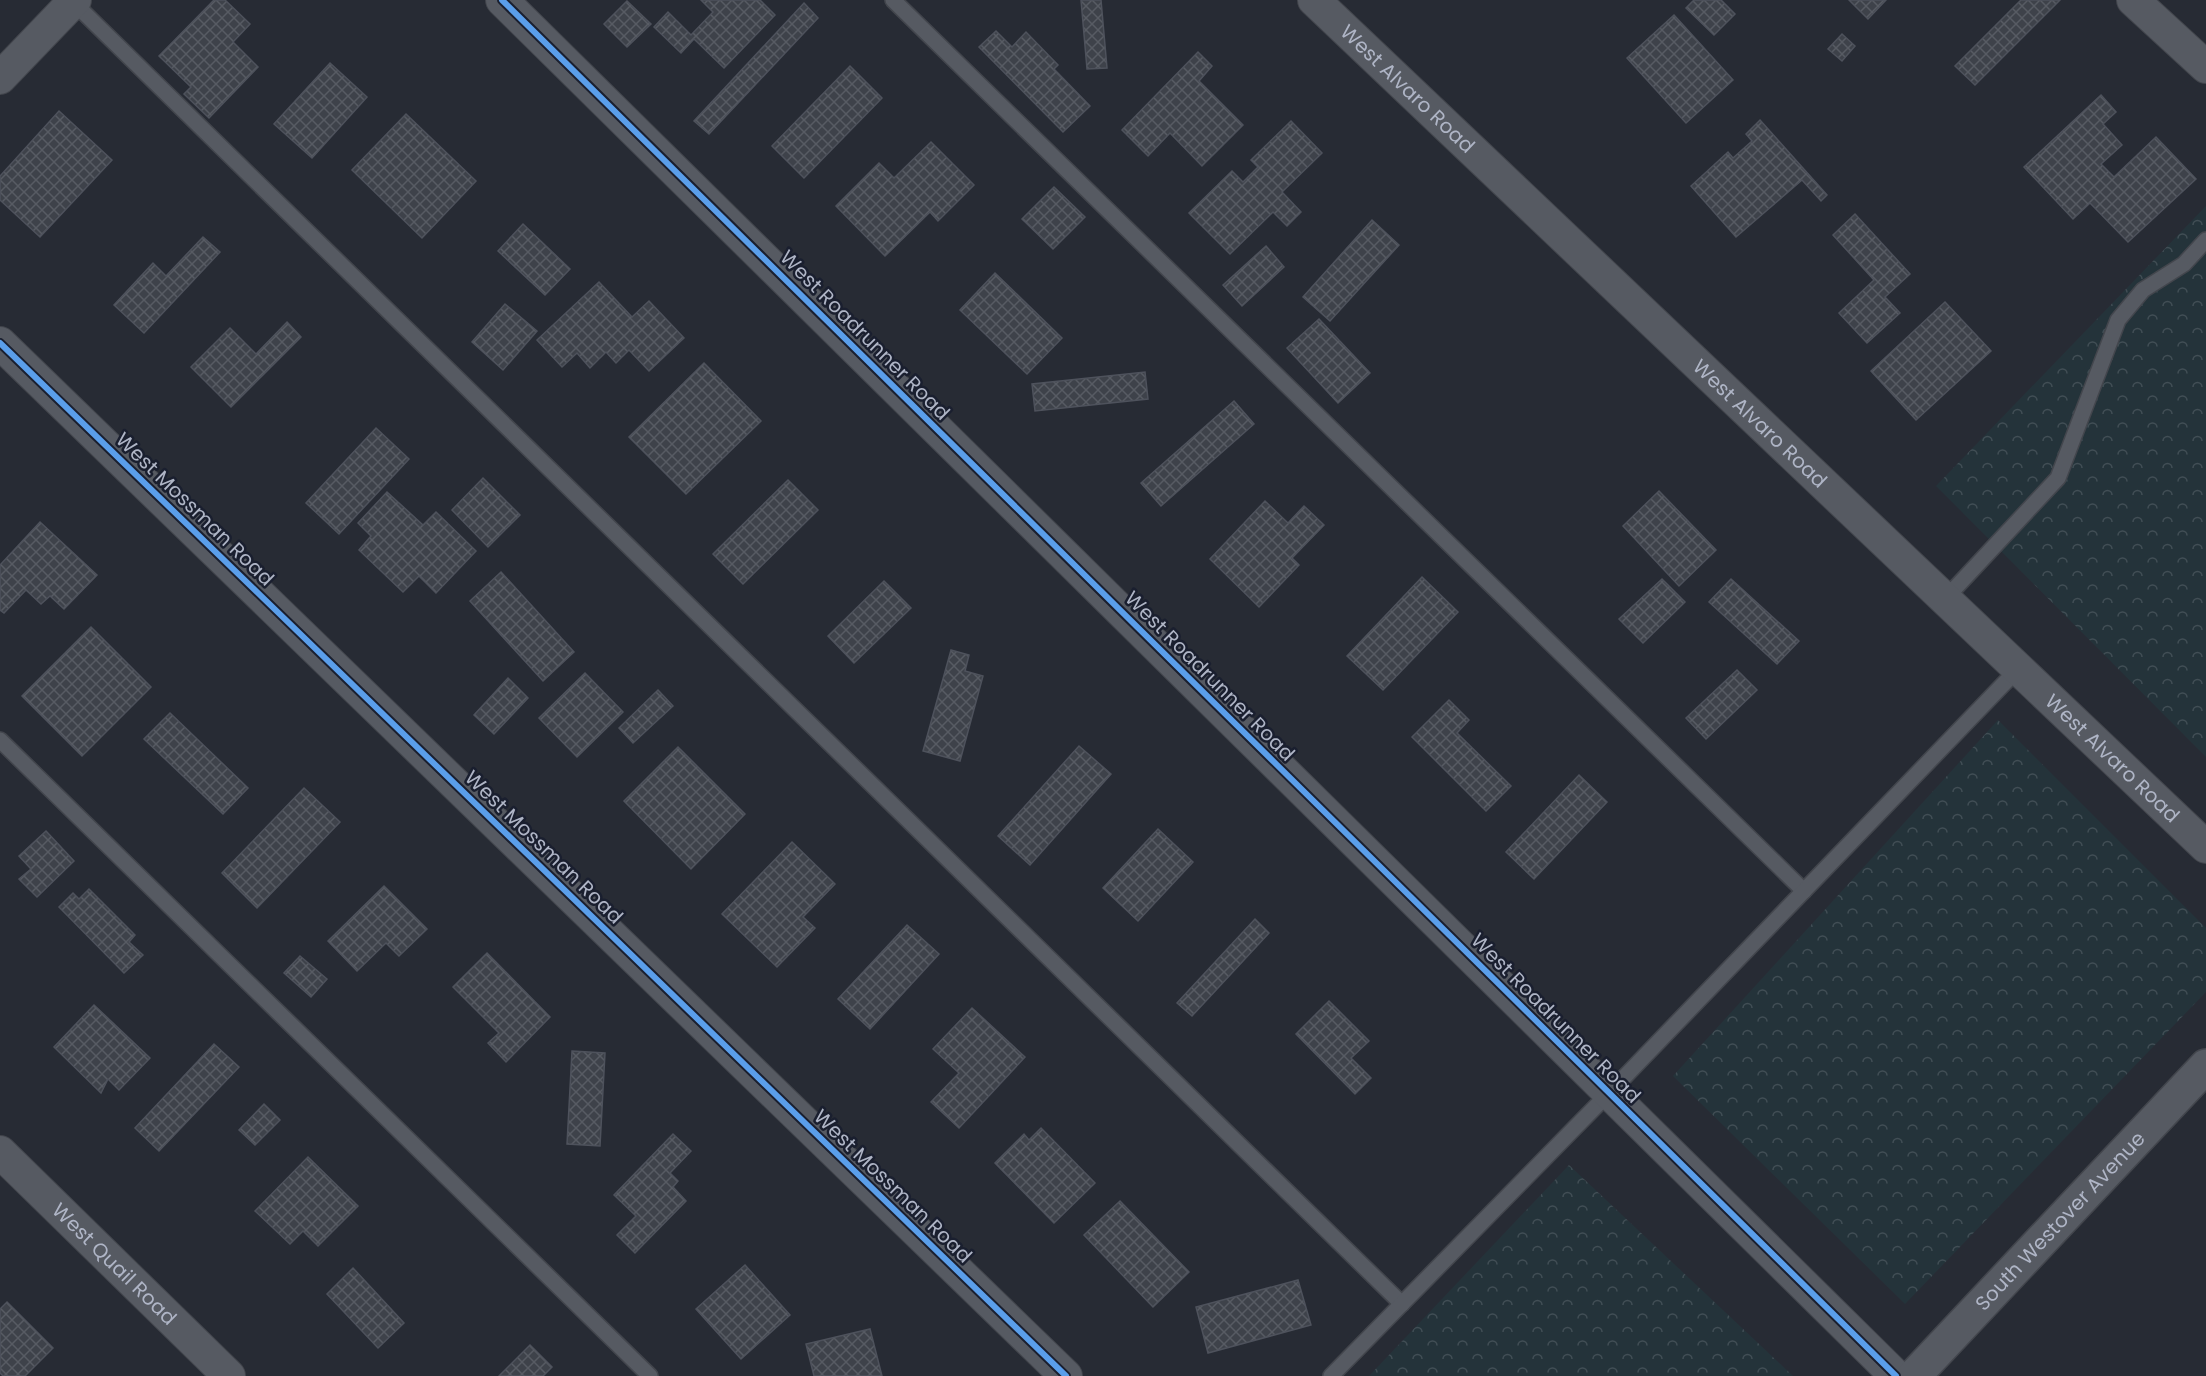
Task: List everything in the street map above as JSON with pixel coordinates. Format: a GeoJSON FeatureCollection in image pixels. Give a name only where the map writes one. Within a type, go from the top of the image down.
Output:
{"type":"FeatureCollection","features":[{"type":"Feature","properties":{"kind":"street","name":"West Roadrunner Road"},"geometry":{"type":"LineString","coordinates":[[502,0],[1896,1376]]}},
{"type":"Feature","properties":{"kind":"street","name":"West Alvaro Road"},"geometry":{"type":"LineString","coordinates":[[1314,0],[2206,847]]}},
{"type":"Feature","properties":{"kind":"street"},"geometry":{"type":"LineString","coordinates":[[2133,0],[2206,67]]}},
{"type":"Feature","properties":{"kind":"street"},"geometry":{"type":"LineString","coordinates":[[0,78],[73,1]]}},
{"type":"Feature","properties":{"kind":"street","name":"West Mossman Road"},"geometry":{"type":"LineString","coordinates":[[0,343],[1066,1376]]}},
{"type":"Feature","properties":{"kind":"street","name":"South Westover Avenue"},"geometry":{"type":"LineString","coordinates":[[1914,1376],[2206,1066]]}},
{"type":"Feature","properties":{"kind":"street","name":"West Quail Road"},"geometry":{"type":"LineString","coordinates":[[0,1152],[230,1376]]}},
{"type":"Feature","properties":{"kind":"lane"},"geometry":{"type":"LineString","coordinates":[[893,0],[1804,891]]}},
{"type":"Feature","properties":{"kind":"lane"},"geometry":{"type":"LineString","coordinates":[[73,1],[1402,1304]]}},
{"type":"Feature","properties":{"kind":"lane"},"geometry":{"type":"LineString","coordinates":[[1944,599],[2058,478],[2118,321],[2143,290],[2184,264],[2206,240]]}},
{"type":"Feature","properties":{"kind":"lane"},"geometry":{"type":"LineString","coordinates":[[1331,1376],[1609,1093],[2018,669]]}},
{"type":"Feature","properties":{"kind":"lane"},"geometry":{"type":"LineString","coordinates":[[0,740],[650,1376]]}},
{"type":"Feature","properties":{"kind":"green space"},"geometry":{"type":"Polygon","coordinates":[[[2206,206],[2206,757],[1936,486],[2206,206]]]}},
{"type":"Feature","properties":{"kind":"green space"},"geometry":{"type":"Polygon","coordinates":[[[1998,720],[2206,928],[2206,992],[1905,1304],[1673,1076],[1998,720]]]}},
{"type":"Feature","properties":{"kind":"green space"},"geometry":{"type":"Polygon","coordinates":[[[1569,1165],[1793,1376],[1369,1376],[1569,1165]]]}},
{"type":"Feature","properties":{"kind":"building"},"geometry":{"type":"Polygon","coordinates":[[[214,0],[225,0],[250,24],[233,42],[258,67],[209,118],[184,94],[191,87],[159,56],[214,0]]]}},
{"type":"Feature","properties":{"kind":"building"},"geometry":{"type":"Polygon","coordinates":[[[701,0],[760,0],[775,15],[724,68],[694,39],[681,53],[654,27],[668,12],[691,35],[713,12],[701,0]]]}},
{"type":"Feature","properties":{"kind":"building"},"geometry":{"type":"Polygon","coordinates":[[[1081,0],[1101,0],[1107,68],[1087,69],[1081,0]]]}},
{"type":"Feature","properties":{"kind":"building"},"geometry":{"type":"Polygon","coordinates":[[[1694,0],[1721,0],[1735,14],[1714,35],[1686,8],[1694,0]]]}},
{"type":"Feature","properties":{"kind":"building"},"geometry":{"type":"Polygon","coordinates":[[[1849,0],[1886,0],[1868,19],[1849,0]]]}},
{"type":"Feature","properties":{"kind":"building"},"geometry":{"type":"Polygon","coordinates":[[[2021,0],[2060,0],[1975,85],[1955,66],[2021,0]]]}},
{"type":"Feature","properties":{"kind":"building"},"geometry":{"type":"Polygon","coordinates":[[[627,1],[651,24],[627,47],[604,24],[627,1]]]}},
{"type":"Feature","properties":{"kind":"building"},"geometry":{"type":"Polygon","coordinates":[[[804,3],[818,18],[709,134],[694,121],[804,3]]]}},
{"type":"Feature","properties":{"kind":"building"},"geometry":{"type":"Polygon","coordinates":[[[1674,15],[1733,80],[1686,123],[1627,58],[1674,15]]]}},
{"type":"Feature","properties":{"kind":"building"},"geometry":{"type":"Polygon","coordinates":[[[996,31],[1012,47],[1026,32],[1058,65],[1054,69],[1090,106],[1063,132],[979,47],[996,31]]]}},
{"type":"Feature","properties":{"kind":"building"},"geometry":{"type":"Polygon","coordinates":[[[1842,34],[1855,46],[1842,61],[1828,49],[1842,34]]]}},
{"type":"Feature","properties":{"kind":"building"},"geometry":{"type":"Polygon","coordinates":[[[1198,52],[1212,66],[1199,81],[1243,125],[1202,166],[1170,133],[1148,156],[1122,130],[1198,52]]]}},
{"type":"Feature","properties":{"kind":"building"},"geometry":{"type":"Polygon","coordinates":[[[330,63],[367,97],[312,158],[274,124],[330,63]]]}},
{"type":"Feature","properties":{"kind":"building"},"geometry":{"type":"Polygon","coordinates":[[[850,66],[882,98],[804,178],[772,146],[850,66]]]}},
{"type":"Feature","properties":{"kind":"building"},"geometry":{"type":"Polygon","coordinates":[[[2101,95],[2116,112],[2103,124],[2122,145],[2101,164],[2114,177],[2156,137],[2196,179],[2128,242],[2090,203],[2073,219],[2024,167],[2101,95]]]}},
{"type":"Feature","properties":{"kind":"building"},"geometry":{"type":"Polygon","coordinates":[[[59,111],[112,160],[40,237],[0,200],[0,176],[59,111]]]}},
{"type":"Feature","properties":{"kind":"building"},"geometry":{"type":"Polygon","coordinates":[[[406,114],[476,181],[422,238],[352,170],[406,114]]]}},
{"type":"Feature","properties":{"kind":"building"},"geometry":{"type":"Polygon","coordinates":[[[1760,120],[1827,195],[1821,201],[1802,180],[1736,237],[1691,186],[1728,152],[1733,158],[1752,141],[1746,134],[1760,120]]]}},
{"type":"Feature","properties":{"kind":"building"},"geometry":{"type":"Polygon","coordinates":[[[1291,121],[1322,153],[1282,192],[1301,212],[1287,226],[1273,212],[1230,254],[1189,213],[1232,171],[1243,182],[1258,167],[1251,160],[1291,121]]]}},
{"type":"Feature","properties":{"kind":"building"},"geometry":{"type":"Polygon","coordinates":[[[931,142],[974,185],[938,221],[930,212],[885,256],[836,206],[879,163],[894,178],[931,142]]]}},
{"type":"Feature","properties":{"kind":"building"},"geometry":{"type":"Polygon","coordinates":[[[1054,187],[1085,217],[1053,249],[1022,219],[1054,187]]]}},
{"type":"Feature","properties":{"kind":"building"},"geometry":{"type":"Polygon","coordinates":[[[1855,214],[1910,274],[1885,297],[1900,313],[1867,343],[1839,313],[1874,280],[1833,235],[1855,214]]]}},
{"type":"Feature","properties":{"kind":"building"},"geometry":{"type":"Polygon","coordinates":[[[1372,220],[1399,245],[1330,321],[1303,297],[1372,220]]]}},
{"type":"Feature","properties":{"kind":"building"},"geometry":{"type":"Polygon","coordinates":[[[523,224],[570,269],[545,295],[498,251],[523,224]]]}},
{"type":"Feature","properties":{"kind":"building"},"geometry":{"type":"Polygon","coordinates":[[[203,237],[220,252],[144,333],[114,305],[153,263],[166,276],[203,237]]]}},
{"type":"Feature","properties":{"kind":"building"},"geometry":{"type":"Polygon","coordinates":[[[1266,246],[1284,267],[1242,306],[1223,285],[1266,246]]]}},
{"type":"Feature","properties":{"kind":"building"},"geometry":{"type":"Polygon","coordinates":[[[995,273],[1062,338],[1027,374],[960,310],[995,273]]]}},
{"type":"Feature","properties":{"kind":"building"},"geometry":{"type":"Polygon","coordinates":[[[599,282],[632,317],[649,301],[684,338],[649,371],[629,350],[616,363],[606,352],[590,368],[577,353],[562,367],[537,340],[599,282]]]}},
{"type":"Feature","properties":{"kind":"building"},"geometry":{"type":"Polygon","coordinates":[[[1945,302],[1991,351],[1916,420],[1871,371],[1945,302]]]}},
{"type":"Feature","properties":{"kind":"building"},"geometry":{"type":"Polygon","coordinates":[[[505,304],[537,331],[503,370],[472,342],[505,304]]]}},
{"type":"Feature","properties":{"kind":"building"},"geometry":{"type":"Polygon","coordinates":[[[1319,319],[1370,373],[1338,403],[1287,348],[1319,319]]]}},
{"type":"Feature","properties":{"kind":"building"},"geometry":{"type":"Polygon","coordinates":[[[287,322],[301,337],[231,407],[191,367],[230,328],[256,354],[287,322]]]}},
{"type":"Feature","properties":{"kind":"building"},"geometry":{"type":"Polygon","coordinates":[[[704,363],[761,421],[686,494],[629,437],[704,363]]]}},
{"type":"Feature","properties":{"kind":"building"},"geometry":{"type":"Polygon","coordinates":[[[1145,372],[1148,399],[1035,411],[1032,384],[1145,372]]]}},
{"type":"Feature","properties":{"kind":"building"},"geometry":{"type":"Polygon","coordinates":[[[1234,401],[1254,424],[1161,506],[1141,483],[1234,401]]]}},
{"type":"Feature","properties":{"kind":"building"},"geometry":{"type":"Polygon","coordinates":[[[376,428],[409,459],[339,534],[306,503],[376,428]]]}},
{"type":"Feature","properties":{"kind":"building"},"geometry":{"type":"Polygon","coordinates":[[[483,478],[520,515],[488,547],[452,510],[483,478]]]}},
{"type":"Feature","properties":{"kind":"building"},"geometry":{"type":"Polygon","coordinates":[[[788,480],[818,510],[743,584],[713,554],[788,480]]]}},
{"type":"Feature","properties":{"kind":"building"},"geometry":{"type":"Polygon","coordinates":[[[1659,491],[1716,550],[1679,586],[1623,526],[1659,491]]]}},
{"type":"Feature","properties":{"kind":"building"},"geometry":{"type":"Polygon","coordinates":[[[387,492],[423,525],[436,512],[476,551],[436,593],[419,576],[403,592],[359,550],[371,536],[358,523],[387,492]]]}},
{"type":"Feature","properties":{"kind":"building"},"geometry":{"type":"Polygon","coordinates":[[[1265,501],[1288,523],[1304,506],[1324,525],[1292,558],[1299,565],[1259,607],[1210,559],[1265,501]]]}},
{"type":"Feature","properties":{"kind":"building"},"geometry":{"type":"Polygon","coordinates":[[[40,522],[97,575],[64,609],[50,596],[41,604],[26,590],[4,613],[0,610],[0,565],[40,522]]]}},
{"type":"Feature","properties":{"kind":"building"},"geometry":{"type":"Polygon","coordinates":[[[501,572],[574,652],[543,681],[470,601],[501,572]]]}},
{"type":"Feature","properties":{"kind":"building"},"geometry":{"type":"Polygon","coordinates":[[[1422,577],[1458,612],[1383,690],[1347,656],[1422,577]]]}},
{"type":"Feature","properties":{"kind":"building"},"geometry":{"type":"Polygon","coordinates":[[[1662,579],[1685,602],[1643,643],[1619,619],[1662,579]]]}},
{"type":"Feature","properties":{"kind":"building"},"geometry":{"type":"Polygon","coordinates":[[[1731,579],[1799,641],[1777,664],[1709,602],[1731,579]]]}},
{"type":"Feature","properties":{"kind":"building"},"geometry":{"type":"Polygon","coordinates":[[[884,581],[911,608],[854,663],[828,636],[884,581]]]}},
{"type":"Feature","properties":{"kind":"building"},"geometry":{"type":"Polygon","coordinates":[[[91,627],[151,687],[82,756],[22,696],[91,627]]]}},
{"type":"Feature","properties":{"kind":"building"},"geometry":{"type":"Polygon","coordinates":[[[951,650],[969,655],[965,671],[983,676],[960,761],[923,751],[951,650]]]}},
{"type":"Feature","properties":{"kind":"building"},"geometry":{"type":"Polygon","coordinates":[[[1737,670],[1757,690],[1706,739],[1686,718],[1737,670]]]}},
{"type":"Feature","properties":{"kind":"building"},"geometry":{"type":"Polygon","coordinates":[[[585,673],[623,712],[577,757],[539,718],[585,673]]]}},
{"type":"Feature","properties":{"kind":"building"},"geometry":{"type":"Polygon","coordinates":[[[508,678],[528,698],[494,734],[474,715],[508,678]]]}},
{"type":"Feature","properties":{"kind":"building"},"geometry":{"type":"Polygon","coordinates":[[[658,690],[673,706],[633,743],[619,728],[658,690]]]}},
{"type":"Feature","properties":{"kind":"building"},"geometry":{"type":"Polygon","coordinates":[[[1449,700],[1469,720],[1457,733],[1511,786],[1486,811],[1412,737],[1449,700]]]}},
{"type":"Feature","properties":{"kind":"building"},"geometry":{"type":"Polygon","coordinates":[[[170,713],[248,788],[223,814],[144,739],[170,713]]]}},
{"type":"Feature","properties":{"kind":"building"},"geometry":{"type":"Polygon","coordinates":[[[1079,746],[1111,774],[1030,865],[998,836],[1079,746]]]}},
{"type":"Feature","properties":{"kind":"building"},"geometry":{"type":"Polygon","coordinates":[[[678,747],[745,814],[691,869],[624,801],[678,747]]]}},
{"type":"Feature","properties":{"kind":"building"},"geometry":{"type":"Polygon","coordinates":[[[1579,775],[1607,802],[1534,879],[1506,852],[1579,775]]]}},
{"type":"Feature","properties":{"kind":"building"},"geometry":{"type":"Polygon","coordinates":[[[304,788],[340,822],[257,908],[222,873],[304,788]]]}},
{"type":"Feature","properties":{"kind":"building"},"geometry":{"type":"Polygon","coordinates":[[[1158,829],[1193,862],[1138,921],[1103,888],[1158,829]]]}},
{"type":"Feature","properties":{"kind":"building"},"geometry":{"type":"Polygon","coordinates":[[[46,831],[74,861],[37,897],[19,879],[31,869],[19,856],[46,831]]]}},
{"type":"Feature","properties":{"kind":"building"},"geometry":{"type":"Polygon","coordinates":[[[792,842],[835,884],[803,917],[815,928],[777,967],[722,914],[792,842]]]}},
{"type":"Feature","properties":{"kind":"building"},"geometry":{"type":"Polygon","coordinates":[[[384,886],[427,929],[399,956],[386,943],[357,971],[328,941],[384,886]]]}},
{"type":"Feature","properties":{"kind":"building"},"geometry":{"type":"Polygon","coordinates":[[[89,889],[135,935],[129,942],[143,955],[124,973],[59,907],[73,893],[79,899],[89,889]]]}},
{"type":"Feature","properties":{"kind":"building"},"geometry":{"type":"Polygon","coordinates":[[[1255,919],[1269,933],[1192,1016],[1177,1003],[1255,919]]]}},
{"type":"Feature","properties":{"kind":"building"},"geometry":{"type":"Polygon","coordinates":[[[907,925],[939,954],[870,1029],[838,999],[907,925]]]}},
{"type":"Feature","properties":{"kind":"building"},"geometry":{"type":"Polygon","coordinates":[[[487,953],[550,1017],[506,1062],[488,1043],[499,1033],[453,987],[487,953]]]}},
{"type":"Feature","properties":{"kind":"building"},"geometry":{"type":"Polygon","coordinates":[[[300,956],[327,979],[311,997],[284,973],[300,956]]]}},
{"type":"Feature","properties":{"kind":"building"},"geometry":{"type":"Polygon","coordinates":[[[1329,1001],[1369,1041],[1351,1058],[1371,1078],[1355,1094],[1296,1034],[1329,1001]]]}},
{"type":"Feature","properties":{"kind":"building"},"geometry":{"type":"Polygon","coordinates":[[[94,1005],[150,1058],[119,1090],[108,1079],[101,1093],[54,1047],[94,1005]]]}},
{"type":"Feature","properties":{"kind":"building"},"geometry":{"type":"Polygon","coordinates":[[[972,1008],[1025,1057],[959,1128],[931,1102],[959,1073],[933,1049],[972,1008]]]}},
{"type":"Feature","properties":{"kind":"building"},"geometry":{"type":"Polygon","coordinates":[[[214,1044],[239,1067],[159,1151],[135,1128],[214,1044]]]}},
{"type":"Feature","properties":{"kind":"building"},"geometry":{"type":"Polygon","coordinates":[[[572,1051],[605,1053],[600,1146],[567,1144],[572,1051]]]}},
{"type":"Feature","properties":{"kind":"building"},"geometry":{"type":"Polygon","coordinates":[[[264,1104],[280,1120],[255,1145],[239,1130],[264,1104]]]}},
{"type":"Feature","properties":{"kind":"building"},"geometry":{"type":"Polygon","coordinates":[[[1041,1128],[1095,1183],[1054,1223],[995,1163],[1024,1134],[1029,1140],[1041,1128]]]}},
{"type":"Feature","properties":{"kind":"building"},"geometry":{"type":"Polygon","coordinates":[[[673,1134],[691,1151],[670,1173],[678,1181],[673,1187],[686,1201],[635,1253],[617,1235],[636,1216],[614,1195],[673,1134]]]}},
{"type":"Feature","properties":{"kind":"building"},"geometry":{"type":"Polygon","coordinates":[[[308,1157],[358,1206],[318,1246],[303,1231],[290,1244],[255,1211],[308,1157]]]}},
{"type":"Feature","properties":{"kind":"building"},"geometry":{"type":"Polygon","coordinates":[[[1120,1201],[1189,1272],[1153,1307],[1084,1235],[1120,1201]]]}},
{"type":"Feature","properties":{"kind":"building"},"geometry":{"type":"Polygon","coordinates":[[[745,1265],[790,1315],[741,1359],[696,1309],[745,1265]]]}},
{"type":"Feature","properties":{"kind":"building"},"geometry":{"type":"Polygon","coordinates":[[[353,1268],[404,1323],[378,1348],[327,1294],[353,1268]]]}},
{"type":"Feature","properties":{"kind":"building"},"geometry":{"type":"Polygon","coordinates":[[[1298,1280],[1311,1325],[1208,1353],[1196,1307],[1298,1280]]]}},
{"type":"Feature","properties":{"kind":"building"},"geometry":{"type":"Polygon","coordinates":[[[7,1302],[53,1348],[25,1376],[3,1376],[0,1373],[0,1309],[7,1302]]]}},
{"type":"Feature","properties":{"kind":"building"},"geometry":{"type":"Polygon","coordinates":[[[870,1329],[882,1376],[814,1376],[806,1344],[870,1329]]]}},
{"type":"Feature","properties":{"kind":"building"},"geometry":{"type":"Polygon","coordinates":[[[530,1345],[552,1367],[543,1376],[499,1376],[530,1345]]]}},
{"type":"Feature","properties":{"kind":"cycle path"},"geometry":{"type":"LineString","coordinates":[[502,0],[1896,1376]]}},
{"type":"Feature","properties":{"kind":"cycle path"},"geometry":{"type":"LineString","coordinates":[[0,343],[1066,1376]]}}]}
